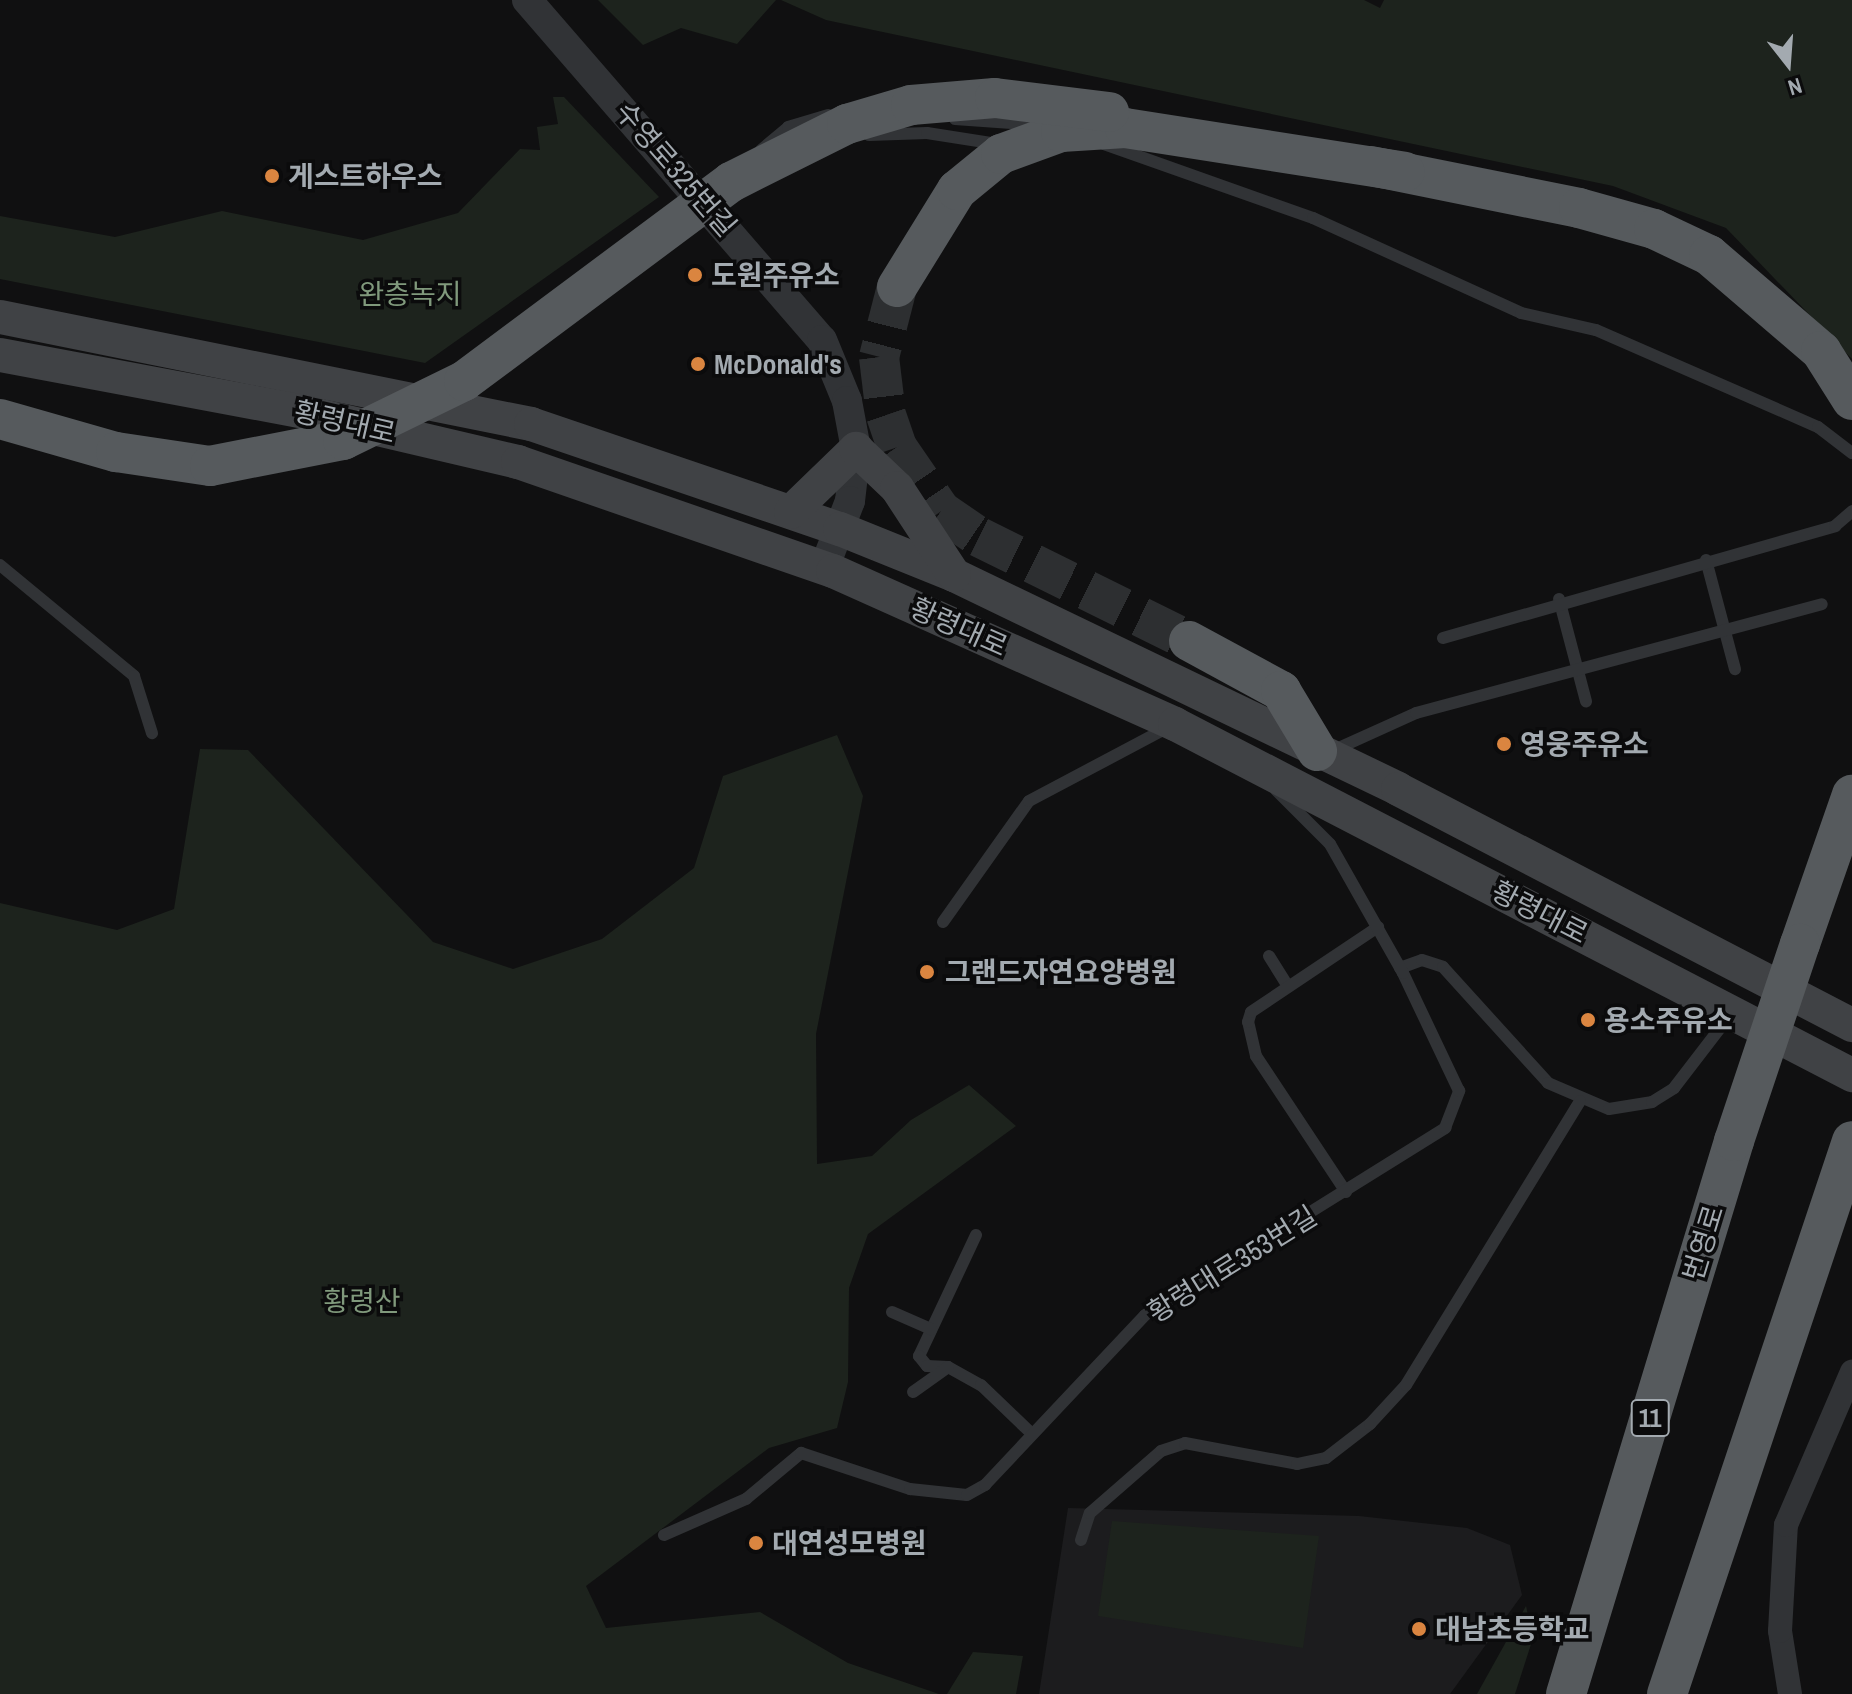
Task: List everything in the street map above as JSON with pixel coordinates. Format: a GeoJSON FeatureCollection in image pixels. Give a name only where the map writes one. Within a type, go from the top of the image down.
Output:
{"type":"FeatureCollection","features":[{"type":"Feature","properties":{"kind":"highway"},"geometry":{"type":"LineString","coordinates":[[0,419],[116,452],[210,466],[343,440],[396,417],[464,381],[772,156],[911,105],[995,98],[1109,112],[1405,172],[1654,229],[1709,255],[1821,351],[1852,400]]}},
{"type":"Feature","properties":{"kind":"highway"},"geometry":{"type":"LineString","coordinates":[[897,287],[957,190],[1001,154],[1061,132],[1125,128],[1405,172]]}},
{"type":"Feature","properties":{"kind":"highway"},"geometry":{"type":"LineString","coordinates":[[1189,641],[1281,691],[1321,752]]}},
{"type":"Feature","properties":{"kind":"highway","name":"번영로"},"geometry":{"type":"LineString","coordinates":[[1566,1694],[1734,1141],[1852,795]]}},
{"type":"Feature","properties":{"kind":"highway"},"geometry":{"type":"LineString","coordinates":[[1667,1694],[1852,1141]]}},
{"type":"Feature","properties":{"kind":"main road","name":"황령대로"},"geometry":{"type":"LineString","coordinates":[[0,317],[531,424],[840,529],[954,575],[1321,752],[1852,1025]]}},
{"type":"Feature","properties":{"kind":"main road","name":"황령대로"},"geometry":{"type":"LineString","coordinates":[[0,355],[309,413],[518,462],[824,568],[1175,724],[1852,1075]]}},
{"type":"Feature","properties":{"kind":"main road"},"geometry":{"type":"LineString","coordinates":[[791,512],[856,449],[897,488],[954,575]]}},
{"type":"Feature","properties":{"kind":"street","name":"수영로325번길"},"geometry":{"type":"LineString","coordinates":[[527,0],[822,340],[847,401],[856,449],[840,529],[824,568]]}},
{"type":"Feature","properties":{"kind":"street"},"geometry":{"type":"LineString","coordinates":[[1790,1694],[1780,1631],[1786,1525],[1852,1372]]}},
{"type":"Feature","properties":{"kind":"lane"},"geometry":{"type":"LineString","coordinates":[[717,216],[765,145],[825,115],[1046,125],[1313,218],[1521,313],[1596,330],[1818,427],[1852,453]]}},
{"type":"Feature","properties":{"kind":"lane"},"geometry":{"type":"LineString","coordinates":[[717,216],[772,165],[852,135],[927,133],[1073,149]]}},
{"type":"Feature","properties":{"kind":"lane"},"geometry":{"type":"LineString","coordinates":[[1088,150],[1132,153]]}},
{"type":"Feature","properties":{"kind":"lane"},"geometry":{"type":"LineString","coordinates":[[1443,638],[1559,599],[1835,526],[1852,511]]}},
{"type":"Feature","properties":{"kind":"lane"},"geometry":{"type":"LineString","coordinates":[[1706,560],[1735,669]]}},
{"type":"Feature","properties":{"kind":"lane"},"geometry":{"type":"LineString","coordinates":[[0,565],[134,676],[152,733]]}},
{"type":"Feature","properties":{"kind":"lane"},"geometry":{"type":"LineString","coordinates":[[1559,599],[1586,701]]}},
{"type":"Feature","properties":{"kind":"lane"},"geometry":{"type":"LineString","coordinates":[[1321,752],[1416,713],[1822,604]]}},
{"type":"Feature","properties":{"kind":"lane"},"geometry":{"type":"LineString","coordinates":[[943,922],[1029,801],[1175,724]]}},
{"type":"Feature","properties":{"kind":"lane"},"geometry":{"type":"LineString","coordinates":[[1247,761],[1330,844],[1400,968],[1459,1091],[1455,1110],[1445,1128],[1346,1192]]}},
{"type":"Feature","properties":{"kind":"lane","name":"황령대로353번길"},"geometry":{"type":"LineString","coordinates":[[664,1535],[746,1499],[801,1453],[910,1489],[967,1495],[985,1485],[1145,1315],[1346,1192],[1251,1039],[1251,1012],[1378,927]]}},
{"type":"Feature","properties":{"kind":"lane"},"geometry":{"type":"LineString","coordinates":[[1269,956],[1288,987]]}},
{"type":"Feature","properties":{"kind":"lane"},"geometry":{"type":"LineString","coordinates":[[1400,968],[1422,960],[1443,967],[1506,1044],[1580,1101],[1609,1109],[1652,1102],[1696,1064],[1732,1012]]}},
{"type":"Feature","properties":{"kind":"lane"},"geometry":{"type":"LineString","coordinates":[[1081,1540],[1090,1513],[1161,1451],[1185,1443],[1297,1464],[1326,1458],[1370,1424],[1406,1385],[1580,1101]]}},
{"type":"Feature","properties":{"kind":"lane"},"geometry":{"type":"LineString","coordinates":[[976,1235],[931,1329],[921,1361],[948,1367],[981,1385],[1031,1433]]}},
{"type":"Feature","properties":{"kind":"lane"},"geometry":{"type":"LineString","coordinates":[[892,1312],[931,1329]]}},
{"type":"Feature","properties":{"kind":"lane"},"geometry":{"type":"LineString","coordinates":[[913,1392],[948,1367]]}},
{"type":"Feature","properties":{"kind":"shaded area"},"geometry":{"type":"Polygon","coordinates":[[[1068,1508],[1359,1516],[1467,1528],[1510,1545],[1522,1595],[1450,1694],[1039,1694],[1068,1508]]]}},
{"type":"Feature","properties":{"kind":"green space"},"geometry":{"type":"Polygon","coordinates":[[[598,0],[776,0],[737,44],[681,28],[643,45],[598,0]]]}},
{"type":"Feature","properties":{"kind":"green space"},"geometry":{"type":"Polygon","coordinates":[[[781,0],[1364,0],[1380,8],[1384,0],[1852,0],[1852,359],[1726,228],[1613,186],[826,20],[781,0]]]}},
{"type":"Feature","properties":{"kind":"green space","name":"완층녹지"},"geometry":{"type":"Polygon","coordinates":[[[553,97],[564,97],[659,197],[425,363],[0,279],[0,216],[115,237],[222,211],[363,240],[458,213],[520,149],[540,150],[537,127],[558,124],[553,97]]]}},
{"type":"Feature","properties":{"kind":"green space","name":"황령산"},"geometry":{"type":"Polygon","coordinates":[[[837,735],[863,796],[816,1034],[817,1164],[872,1156],[911,1120],[969,1085],[1016,1126],[868,1234],[849,1288],[848,1382],[837,1428],[769,1448],[586,1586],[606,1628],[760,1612],[848,1663],[939,1694],[0,1694],[0,903],[117,930],[174,909],[200,749],[248,750],[433,942],[513,969],[602,939],[694,868],[723,776],[837,735]]]}},
{"type":"Feature","properties":{"kind":"green space"},"geometry":{"type":"Polygon","coordinates":[[[1112,1521],[1319,1536],[1303,1648],[1098,1616],[1112,1521]]]}},
{"type":"Feature","properties":{"kind":"green space"},"geometry":{"type":"Polygon","coordinates":[[[1526,1606],[1533,1638],[1515,1694],[1477,1694],[1526,1606]]]}},
{"type":"Feature","properties":{"kind":"green space"},"geometry":{"type":"Polygon","coordinates":[[[973,1652],[1023,1656],[1016,1694],[947,1694],[973,1652]]]}},
{"type":"Feature","properties":{"kind":"tunnel"},"geometry":{"type":"LineString","coordinates":[[897,287],[879,357],[886,415],[897,447],[941,511],[979,537],[1189,641]]}},
{"type":"Feature","properties":{"kind":"place","name":"게스트하우스"},"geometry":{"type":"Point","coordinates":[272,176]}},
{"type":"Feature","properties":{"kind":"place","name":"도원주유소"},"geometry":{"type":"Point","coordinates":[695,275]}},
{"type":"Feature","properties":{"kind":"place","name":"McDonald's"},"geometry":{"type":"Point","coordinates":[698,364]}},
{"type":"Feature","properties":{"kind":"place","name":"영웅주유소"},"geometry":{"type":"Point","coordinates":[1504,744]}},
{"type":"Feature","properties":{"kind":"place","name":"그랜드자연요양병원"},"geometry":{"type":"Point","coordinates":[927,972]}},
{"type":"Feature","properties":{"kind":"place","name":"용소주유소"},"geometry":{"type":"Point","coordinates":[1588,1020]}},
{"type":"Feature","properties":{"kind":"place","name":"대연성모병원"},"geometry":{"type":"Point","coordinates":[756,1543]}},
{"type":"Feature","properties":{"kind":"place","name":"대남초등학교"},"geometry":{"type":"Point","coordinates":[1419,1629]}}]}
